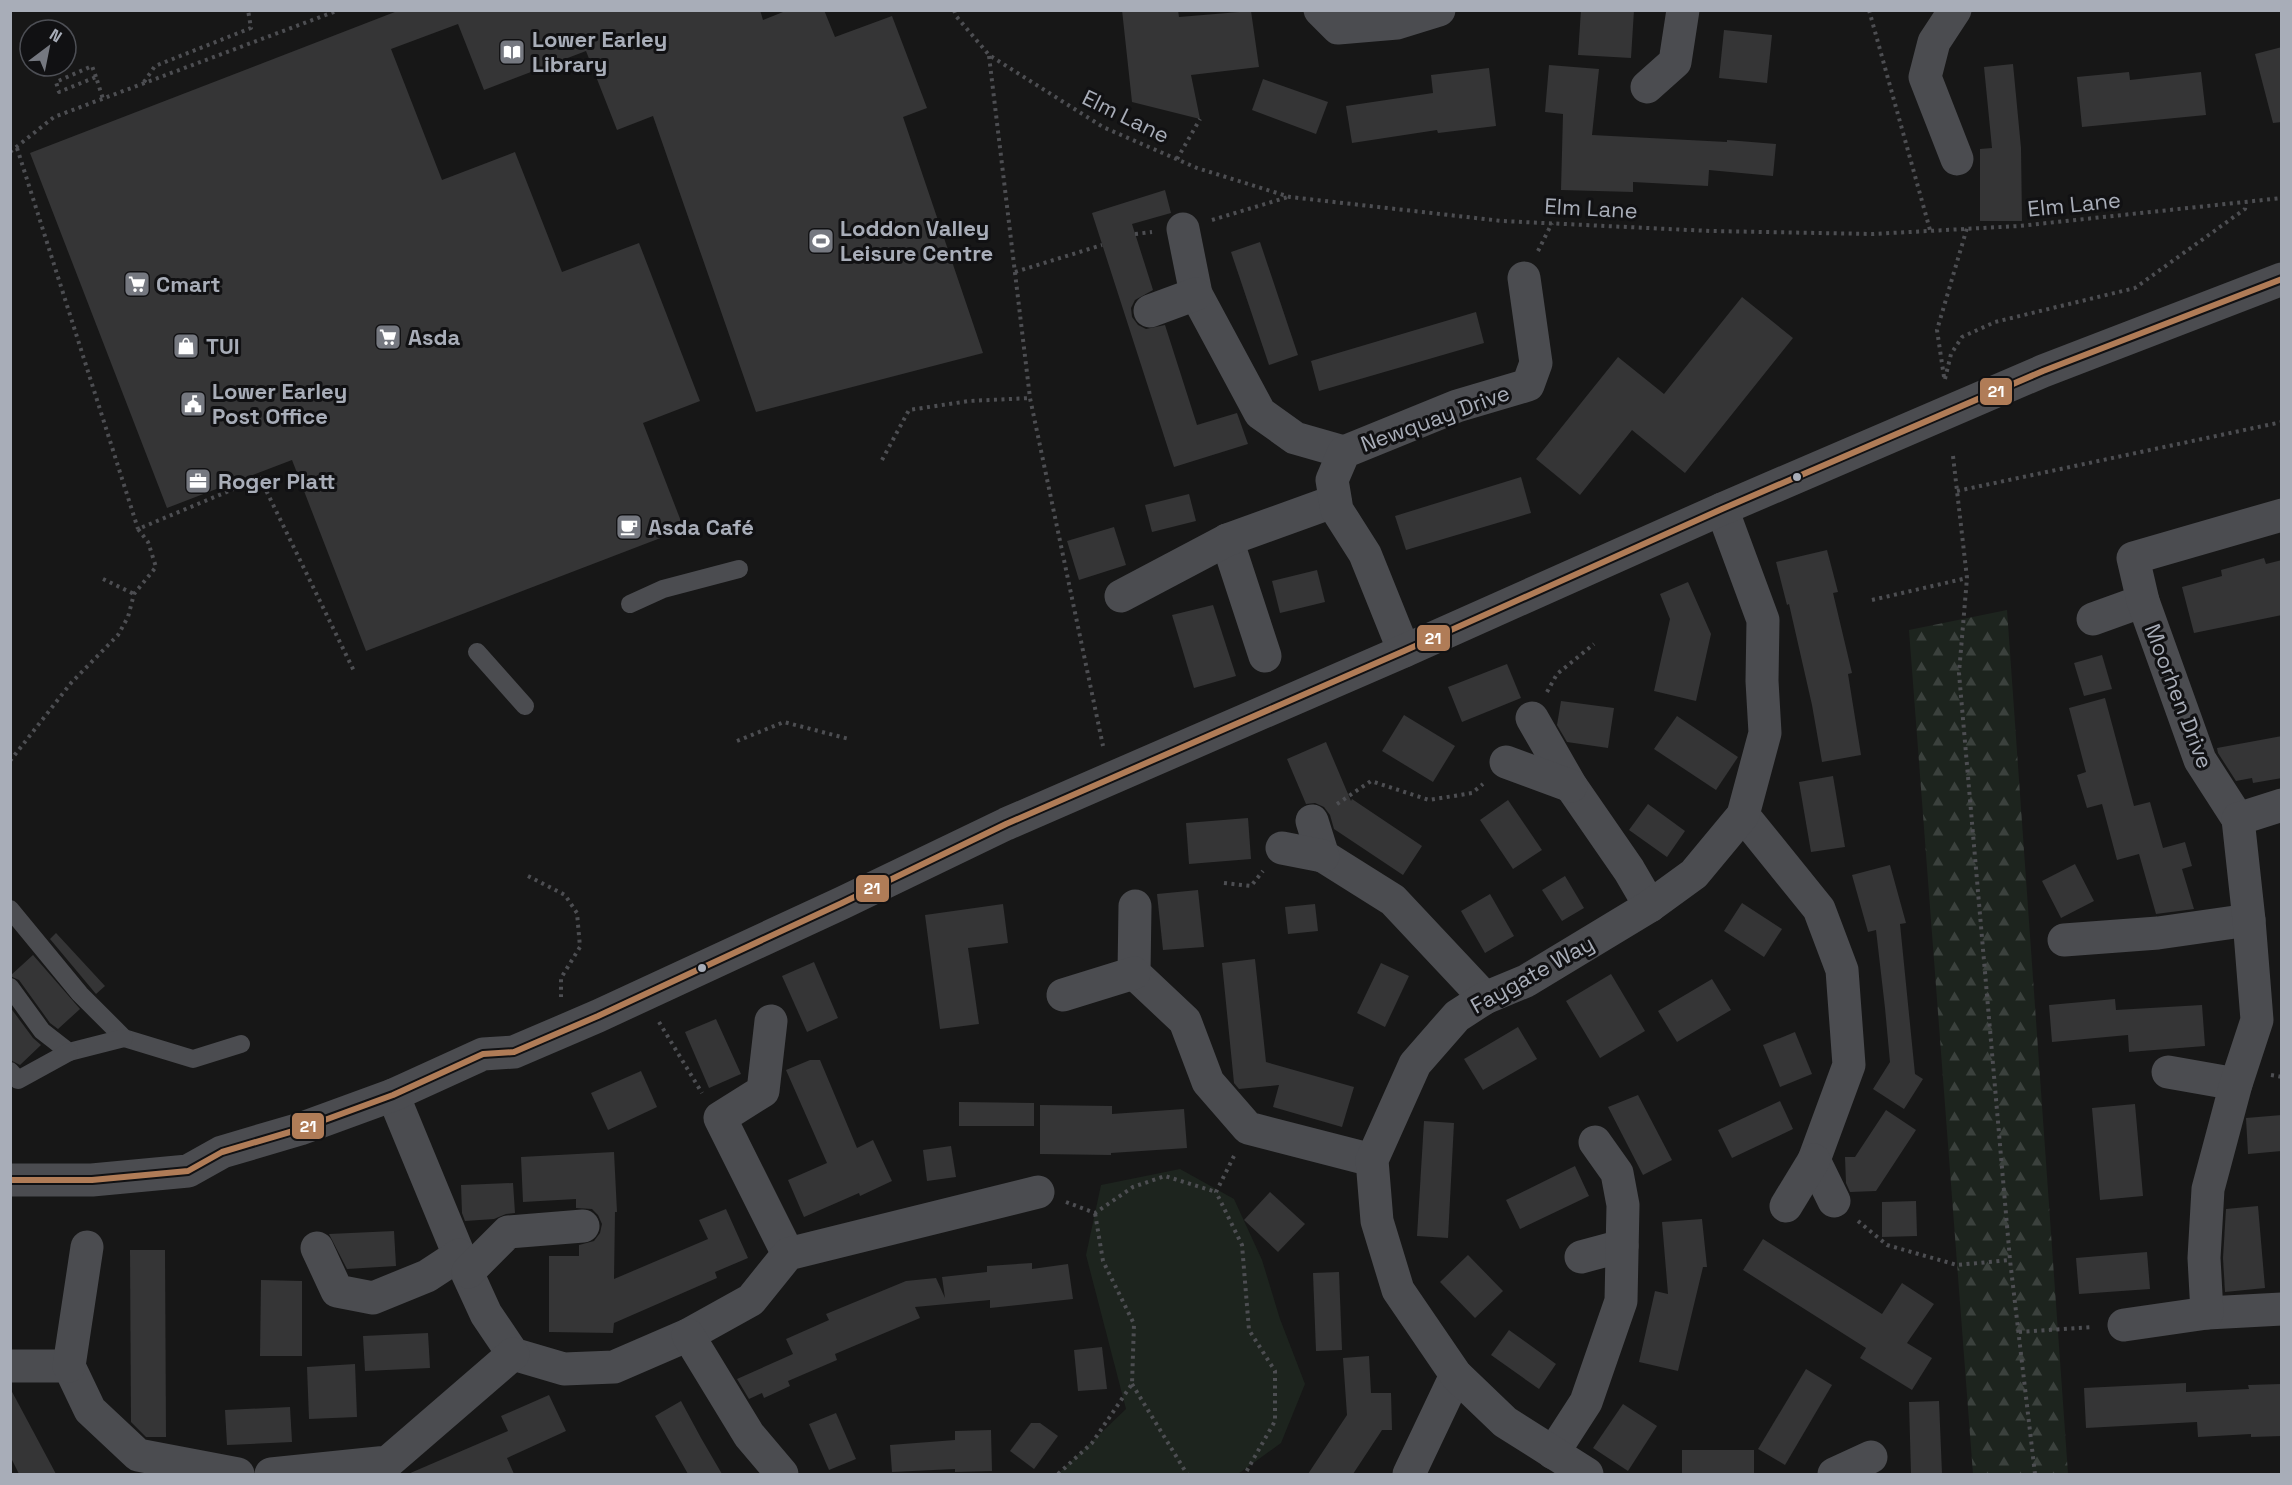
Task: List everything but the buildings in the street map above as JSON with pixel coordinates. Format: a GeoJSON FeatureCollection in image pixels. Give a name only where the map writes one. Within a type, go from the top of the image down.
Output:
{"type":"FeatureCollection","features":[{"type":"Feature","properties":{"kind":"street"},"geometry":{"type":"LineString","coordinates":[[1320,10],[1338,28],[1397,23],[1439,10]]}},
{"type":"Feature","properties":{"kind":"street"},"geometry":{"type":"LineString","coordinates":[[1647,87],[1675,62],[1683,10]]}},
{"type":"Feature","properties":{"kind":"street"},"geometry":{"type":"LineString","coordinates":[[1955,10],[1934,42],[1925,77],[1957,159]]}},
{"type":"Feature","properties":{"kind":"street"},"geometry":{"type":"LineString","coordinates":[[1183,229],[1196,294],[1260,413],[1295,438],[1344,452]]}},
{"type":"Feature","properties":{"kind":"street","name":"Newquay Drive"},"geometry":{"type":"LineString","coordinates":[[1404,651],[1365,554],[1337,510],[1332,480],[1344,452],[1457,406],[1528,385],[1536,363],[1524,278]]}},
{"type":"Feature","properties":{"kind":"street"},"geometry":{"type":"LineString","coordinates":[[10,1180],[92,1180],[188,1171],[222,1152],[300,1129],[393,1095],[483,1054],[514,1052],[598,1016],[842,903],[1006,824],[1404,651],[1722,509],[2043,371],[2282,279]]}},
{"type":"Feature","properties":{"kind":"street"},"geometry":{"type":"LineString","coordinates":[[1150,311],[1196,294]]}},
{"type":"Feature","properties":{"kind":"street"},"geometry":{"type":"LineString","coordinates":[[1120,596],[1227,540],[1335,501]]}},
{"type":"Feature","properties":{"kind":"street","name":"Faygate Way"},"geometry":{"type":"LineString","coordinates":[[1587,1474],[1505,1422],[1456,1376],[1398,1290],[1377,1221],[1372,1160],[1415,1064],[1457,1016],[1485,998],[1526,981],[1650,906],[1695,873],[1743,816],[1765,733],[1762,681],[1763,620],[1722,509]]}},
{"type":"Feature","properties":{"kind":"street","name":"Moorhen Drive"},"geometry":{"type":"LineString","coordinates":[[2207,1313],[2204,1258],[2208,1189],[2236,1084],[2257,1020],[2249,920],[2238,819],[2200,760],[2143,601],[2133,558],[2282,515]]}},
{"type":"Feature","properties":{"kind":"street"},"geometry":{"type":"LineString","coordinates":[[1227,540],[1265,656]]}},
{"type":"Feature","properties":{"kind":"street","name":"Moorhen Drive"},"geometry":{"type":"LineString","coordinates":[[2092,619],[2143,601]]}},
{"type":"Feature","properties":{"kind":"street"},"geometry":{"type":"LineString","coordinates":[[1532,718],[1571,786],[1629,870],[1650,906]]}},
{"type":"Feature","properties":{"kind":"street"},"geometry":{"type":"LineString","coordinates":[[1506,762],[1571,786]]}},
{"type":"Feature","properties":{"kind":"street"},"geometry":{"type":"LineString","coordinates":[[2238,819],[2282,805]]}},
{"type":"Feature","properties":{"kind":"street"},"geometry":{"type":"LineString","coordinates":[[1743,816],[1819,909],[1842,970],[1849,1065],[1814,1160],[1786,1206]]}},
{"type":"Feature","properties":{"kind":"street"},"geometry":{"type":"LineString","coordinates":[[1312,821],[1323,856]]}},
{"type":"Feature","properties":{"kind":"street"},"geometry":{"type":"LineString","coordinates":[[1282,848],[1323,856],[1393,900],[1485,998]]}},
{"type":"Feature","properties":{"kind":"street"},"geometry":{"type":"LineString","coordinates":[[1135,906],[1134,973],[1185,1021],[1208,1082],[1248,1128],[1372,1160]]}},
{"type":"Feature","properties":{"kind":"street"},"geometry":{"type":"LineString","coordinates":[[2064,940],[2158,933],[2249,920]]}},
{"type":"Feature","properties":{"kind":"street"},"geometry":{"type":"LineString","coordinates":[[1063,995],[1134,973]]}},
{"type":"Feature","properties":{"kind":"street"},"geometry":{"type":"LineString","coordinates":[[771,1021],[763,1091],[720,1118],[788,1254]]}},
{"type":"Feature","properties":{"kind":"street"},"geometry":{"type":"LineString","coordinates":[[2168,1072],[2236,1084]]}},
{"type":"Feature","properties":{"kind":"street"},"geometry":{"type":"LineString","coordinates":[[393,1095],[486,1314],[513,1354],[564,1369],[614,1367],[688,1335],[751,1300],[788,1254],[1038,1192]]}},
{"type":"Feature","properties":{"kind":"street"},"geometry":{"type":"LineString","coordinates":[[1553,1453],[1586,1402],[1622,1301],[1623,1204],[1617,1173],[1595,1142]]}},
{"type":"Feature","properties":{"kind":"street"},"geometry":{"type":"LineString","coordinates":[[1814,1160],[1834,1201]]}},
{"type":"Feature","properties":{"kind":"street"},"geometry":{"type":"LineString","coordinates":[[317,1248],[337,1291],[373,1298],[464,1264],[508,1232],[583,1226]]}},
{"type":"Feature","properties":{"kind":"street"},"geometry":{"type":"LineString","coordinates":[[1581,1257],[1622,1246]]}},
{"type":"Feature","properties":{"kind":"street"},"geometry":{"type":"LineString","coordinates":[[87,1247],[69,1366],[90,1410],[138,1455],[238,1474]]}},
{"type":"Feature","properties":{"kind":"street"},"geometry":{"type":"LineString","coordinates":[[2124,1325],[2207,1313],[2282,1309]]}},
{"type":"Feature","properties":{"kind":"street"},"geometry":{"type":"LineString","coordinates":[[688,1335],[749,1435],[782,1474]]}},
{"type":"Feature","properties":{"kind":"street"},"geometry":{"type":"LineString","coordinates":[[271,1474],[390,1468],[513,1354]]}},
{"type":"Feature","properties":{"kind":"street"},"geometry":{"type":"LineString","coordinates":[[10,1366],[69,1366]]}},
{"type":"Feature","properties":{"kind":"street"},"geometry":{"type":"LineString","coordinates":[[1409,1474],[1456,1376]]}},
{"type":"Feature","properties":{"kind":"street"},"geometry":{"type":"LineString","coordinates":[[1834,1474],[1872,1457]]}},
{"type":"Feature","properties":{"kind":"lane"},"geometry":{"type":"LineString","coordinates":[[630,604],[663,589],[739,568]]}},
{"type":"Feature","properties":{"kind":"lane"},"geometry":{"type":"LineString","coordinates":[[477,651],[525,706]]}},
{"type":"Feature","properties":{"kind":"lane"},"geometry":{"type":"LineString","coordinates":[[10,909],[80,994],[124,1038],[193,1059],[241,1044]]}},
{"type":"Feature","properties":{"kind":"lane"},"geometry":{"type":"LineString","coordinates":[[10,987],[42,1031],[69,1052]]}},
{"type":"Feature","properties":{"kind":"lane"},"geometry":{"type":"LineString","coordinates":[[10,1071],[18,1080],[69,1052],[124,1038]]}},
{"type":"Feature","properties":{"kind":"path"},"geometry":{"type":"LineString","coordinates":[[143,84],[155,66],[251,28],[248,10]]}},
{"type":"Feature","properties":{"kind":"path"},"geometry":{"type":"LineString","coordinates":[[10,152],[54,117],[339,10]]}},
{"type":"Feature","properties":{"kind":"path","name":"Elm Lane"},"geometry":{"type":"LineString","coordinates":[[954,10],[956,16],[989,55],[1103,127],[1197,168],[1290,197],[1502,221],[1721,232],[1873,234],[2019,226],[2282,198]]}},
{"type":"Feature","properties":{"kind":"path"},"geometry":{"type":"LineString","coordinates":[[1869,10],[1930,230]]}},
{"type":"Feature","properties":{"kind":"path"},"geometry":{"type":"LineString","coordinates":[[989,55],[1030,398],[1110,778]]}},
{"type":"Feature","properties":{"kind":"path"},"geometry":{"type":"LineString","coordinates":[[96,77],[59,92],[56,82],[92,66],[96,77],[103,99]]}},
{"type":"Feature","properties":{"kind":"path"},"geometry":{"type":"LineString","coordinates":[[1177,159],[1200,119]]}},
{"type":"Feature","properties":{"kind":"path"},"geometry":{"type":"LineString","coordinates":[[10,761],[71,683],[118,636],[128,617],[134,594],[156,567],[147,542],[138,528],[16,148]]}},
{"type":"Feature","properties":{"kind":"path"},"geometry":{"type":"LineString","coordinates":[[1967,228],[1937,330],[1944,380],[1951,354],[1962,337],[1995,322],[2135,288],[2246,209],[2246,203]]}},
{"type":"Feature","properties":{"kind":"path"},"geometry":{"type":"LineString","coordinates":[[1015,272],[1102,245]]}},
{"type":"Feature","properties":{"kind":"path"},"geometry":{"type":"LineString","coordinates":[[882,460],[909,410],[969,401],[1030,398]]}},
{"type":"Feature","properties":{"kind":"path"},"geometry":{"type":"LineString","coordinates":[[1957,491],[2282,422]]}},
{"type":"Feature","properties":{"kind":"path"},"geometry":{"type":"LineString","coordinates":[[1953,456],[1967,578],[1959,673],[2010,1260],[2035,1474]]}},
{"type":"Feature","properties":{"kind":"path"},"geometry":{"type":"LineString","coordinates":[[138,528],[260,478],[354,671]]}},
{"type":"Feature","properties":{"kind":"path"},"geometry":{"type":"LineString","coordinates":[[1872,600],[1967,578]]}},
{"type":"Feature","properties":{"kind":"path"},"geometry":{"type":"LineString","coordinates":[[103,579],[134,594]]}},
{"type":"Feature","properties":{"kind":"path"},"geometry":{"type":"LineString","coordinates":[[1532,718],[1557,674],[1594,644]]}},
{"type":"Feature","properties":{"kind":"path"},"geometry":{"type":"LineString","coordinates":[[737,741],[784,722],[849,739]]}},
{"type":"Feature","properties":{"kind":"path"},"geometry":{"type":"LineString","coordinates":[[1312,821],[1371,781],[1430,800],[1472,793],[1506,762]]}},
{"type":"Feature","properties":{"kind":"path"},"geometry":{"type":"LineString","coordinates":[[1224,883],[1251,886],[1282,848]]}},
{"type":"Feature","properties":{"kind":"path"},"geometry":{"type":"LineString","coordinates":[[528,876],[565,895],[577,913],[580,947],[561,978],[561,998]]}},
{"type":"Feature","properties":{"kind":"path"},"geometry":{"type":"LineString","coordinates":[[657,1019],[692,1080],[720,1118]]}},
{"type":"Feature","properties":{"kind":"path"},"geometry":{"type":"LineString","coordinates":[[1216,1192],[1248,1128]]}},
{"type":"Feature","properties":{"kind":"path"},"geometry":{"type":"LineString","coordinates":[[1095,1213],[1133,1187],[1165,1176],[1216,1192],[1242,1245],[1249,1330],[1275,1371],[1275,1421],[1245,1474]]}},
{"type":"Feature","properties":{"kind":"path"},"geometry":{"type":"LineString","coordinates":[[1038,1192],[1095,1213]]}},
{"type":"Feature","properties":{"kind":"path"},"geometry":{"type":"LineString","coordinates":[[1834,1201],[1887,1245],[1957,1265],[2010,1260]]}},
{"type":"Feature","properties":{"kind":"path"},"geometry":{"type":"LineString","coordinates":[[1058,1474],[1092,1443],[1132,1384],[1134,1324],[1103,1262],[1095,1213]]}},
{"type":"Feature","properties":{"kind":"path"},"geometry":{"type":"LineString","coordinates":[[2019,1332],[2124,1325]]}},
{"type":"Feature","properties":{"kind":"path"},"geometry":{"type":"LineString","coordinates":[[1132,1384],[1187,1474]]}},
{"type":"Feature","properties":{"kind":"green space"},"geometry":{"type":"Polygon","coordinates":[[[2007,610],[2068,1474],[1973,1474],[1909,630],[2007,610]]]}},
{"type":"Feature","properties":{"kind":"green space"},"geometry":{"type":"Polygon","coordinates":[[[1180,1169],[1234,1199],[1262,1260],[1280,1319],[1305,1384],[1281,1443],[1238,1474],[1058,1474],[1126,1409],[1086,1255],[1101,1185],[1180,1169]]]}},
{"type":"Feature","properties":{"kind":"transit line","name":"21"},"geometry":{"type":"LineString","coordinates":[[10,1180],[92,1180],[188,1171],[222,1152],[300,1129],[393,1095],[483,1054],[514,1052],[598,1016],[842,903],[1006,824],[1404,651],[1722,509],[2043,371],[2282,279]]}},
{"type":"Feature","properties":{"kind":"place","name":"Lower Earley Library"},"geometry":{"type":"Point","coordinates":[512,52]}},
{"type":"Feature","properties":{"kind":"place","name":"Loddon Valley Leisure Centre"},"geometry":{"type":"Point","coordinates":[821,241]}},
{"type":"Feature","properties":{"kind":"place","name":"Cmart"},"geometry":{"type":"Point","coordinates":[137,284]}},
{"type":"Feature","properties":{"kind":"place","name":"Asda"},"geometry":{"type":"Point","coordinates":[388,337]}},
{"type":"Feature","properties":{"kind":"place","name":"TUI"},"geometry":{"type":"Point","coordinates":[186,346]}},
{"type":"Feature","properties":{"kind":"place","name":"Lower Earley Post Office"},"geometry":{"type":"Point","coordinates":[193,404]}},
{"type":"Feature","properties":{"kind":"place","name":"Roger Platt"},"geometry":{"type":"Point","coordinates":[198,481]}},
{"type":"Feature","properties":{"kind":"place","name":"Asda Café"},"geometry":{"type":"Point","coordinates":[629,527]}}]}
